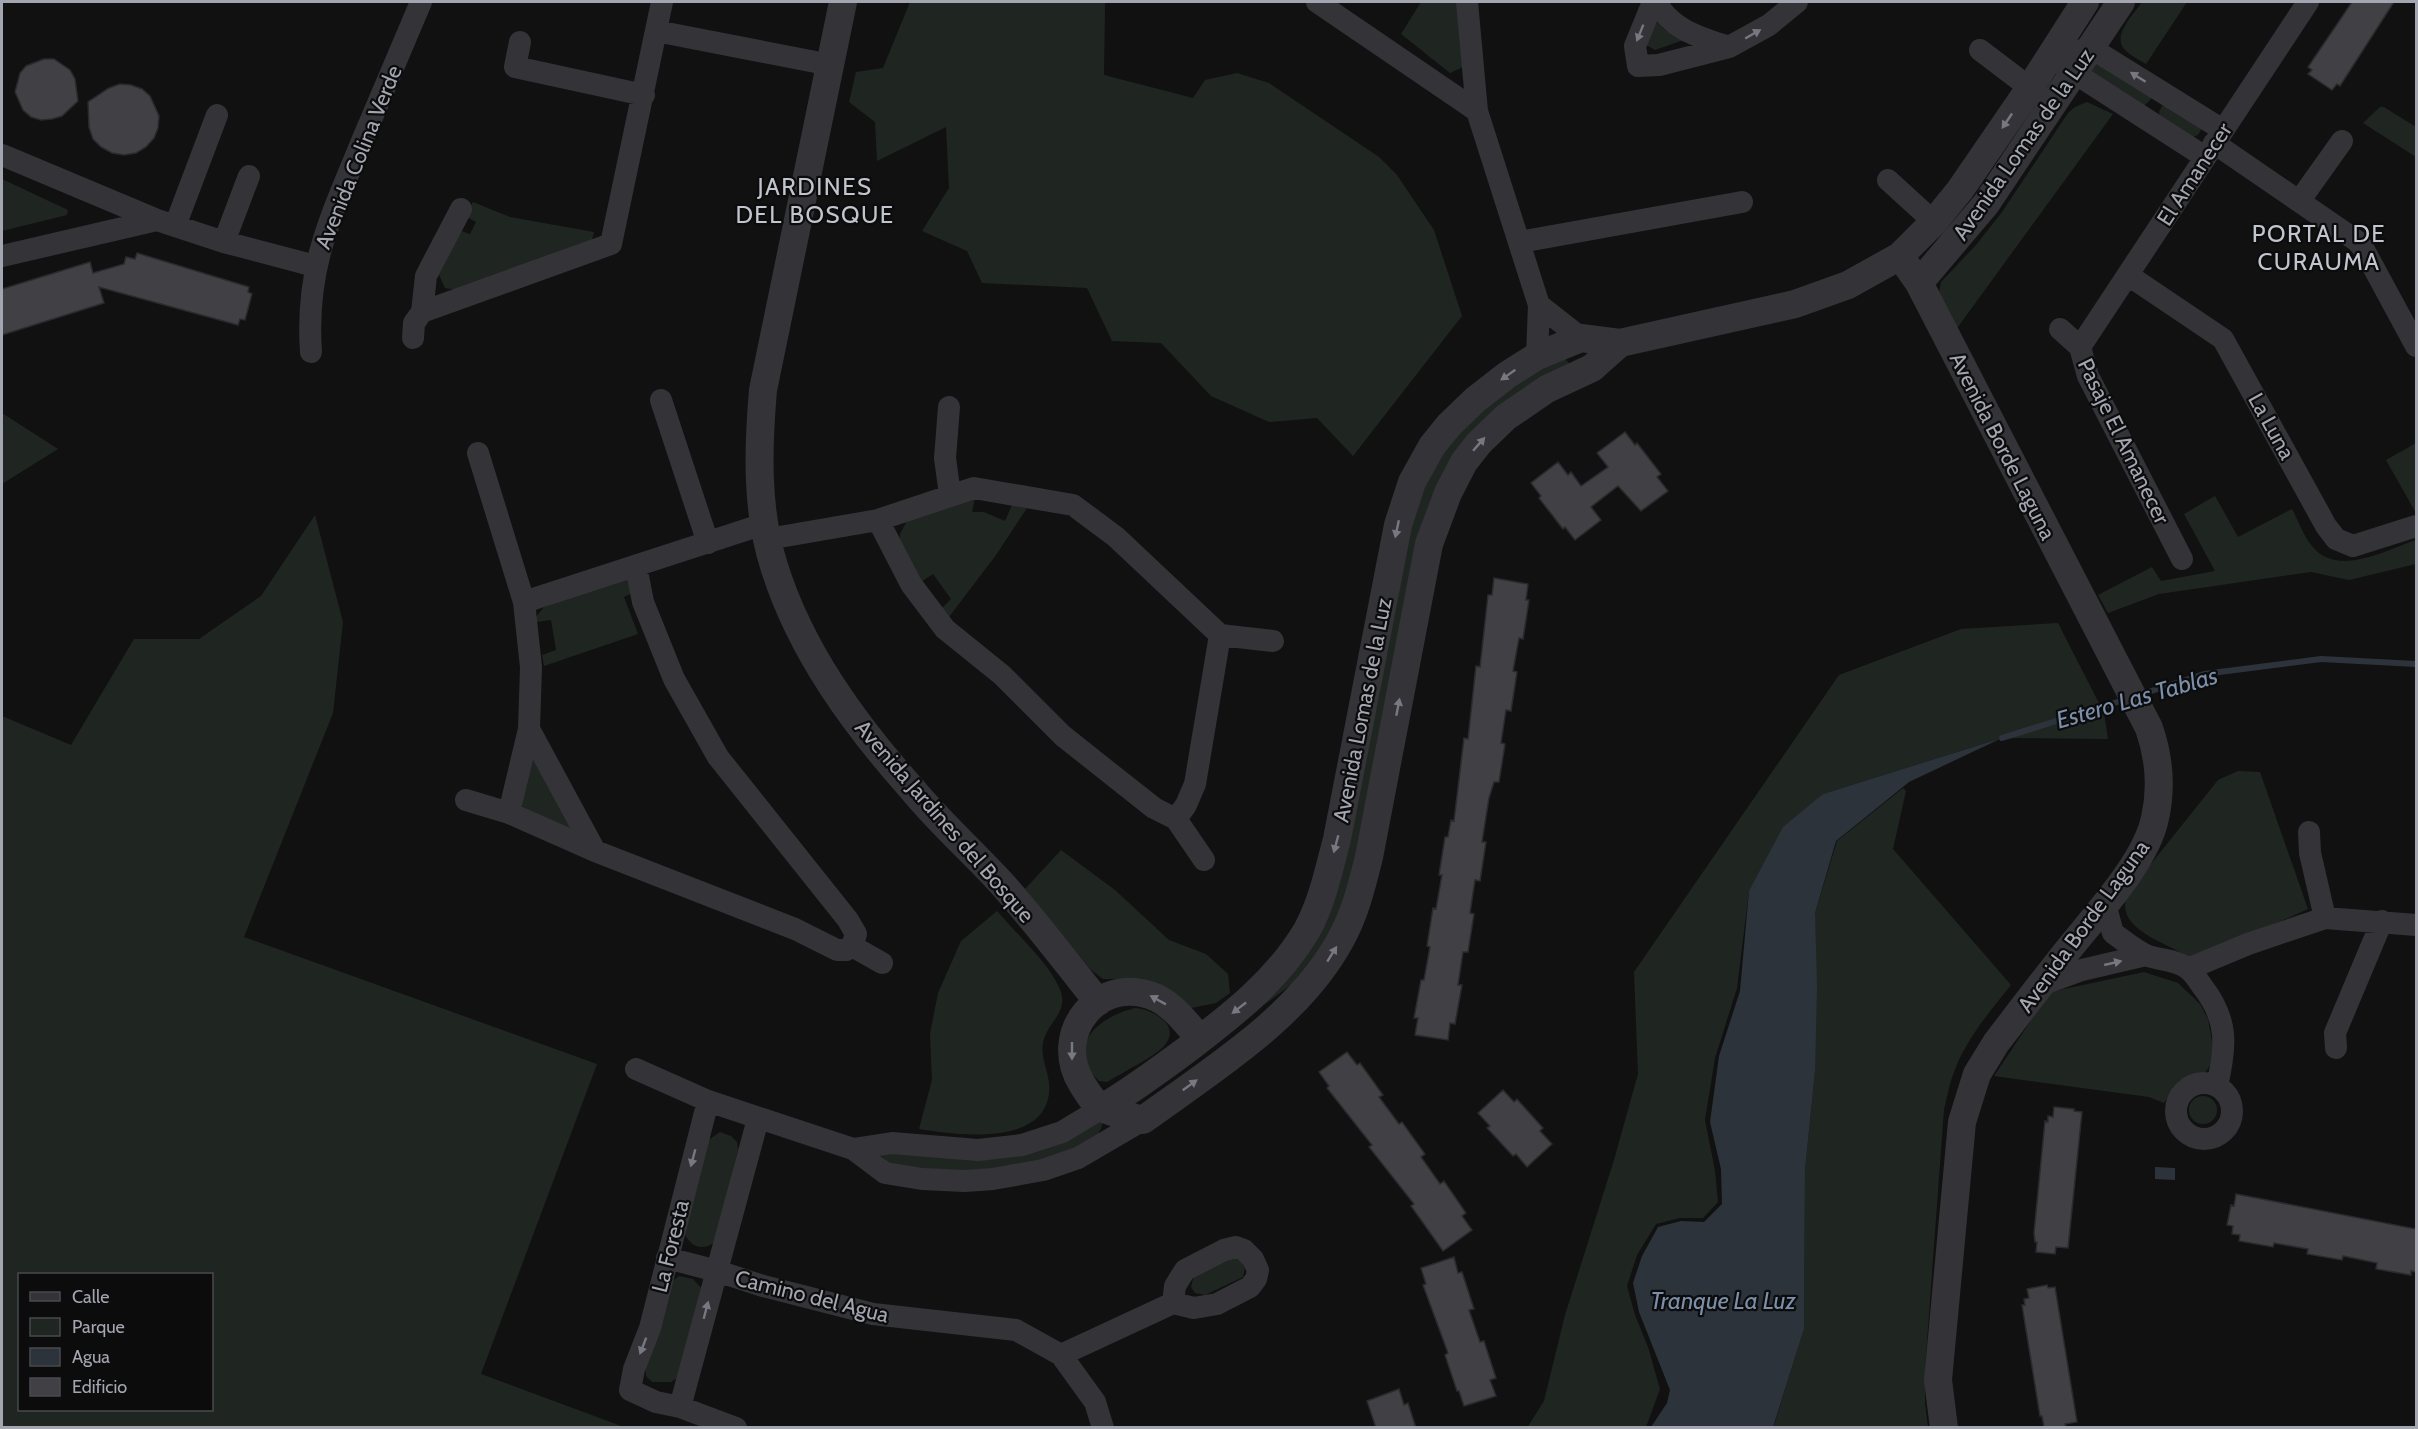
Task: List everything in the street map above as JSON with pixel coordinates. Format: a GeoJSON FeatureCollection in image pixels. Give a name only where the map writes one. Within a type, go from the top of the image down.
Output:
{"type":"FeatureCollection","features":[{"type":"Feature","properties":{"kind":"street","name":"Avenida Colina Verde"},"geometry":{"type":"LineString","coordinates":[[311,352],[309,320],[315,266],[331,216],[420,2]]}},
{"type":"Feature","properties":{"kind":"street"},"geometry":{"type":"LineString","coordinates":[[422,312],[611,244],[662,2]]}},
{"type":"Feature","properties":{"kind":"street","name":"Avenida Jardines del Bosque"},"geometry":{"type":"LineString","coordinates":[[843,2],[763,390],[758,451],[766,531],[773,566],[798,627],[836,694],[911,789],[1003,885],[1098,1002]]}},
{"type":"Feature","properties":{"kind":"street"},"geometry":{"type":"LineString","coordinates":[[1317,2],[1477,111]]}},
{"type":"Feature","properties":{"kind":"street"},"geometry":{"type":"LineString","coordinates":[[1467,2],[1477,111],[1539,305],[1537,356]]}},
{"type":"Feature","properties":{"kind":"street"},"geometry":{"type":"LineString","coordinates":[[1729,47],[1689,34],[1672,23],[1654,2],[1635,46],[1638,66],[1659,65],[1729,47],[1768,25],[1797,2]]}},
{"type":"Feature","properties":{"kind":"street","name":"Avenida Lomas de la Luz"},"geometry":{"type":"LineString","coordinates":[[853,1149],[892,1143],[978,1150],[1022,1145],[1062,1132],[1131,1091],[1252,998],[1284,965],[1308,928],[1315,909],[1337,839],[1398,525],[1412,482],[1432,446],[1461,412],[1507,375],[1537,356],[1581,338],[1620,343],[1795,304],[1848,285],[1900,256],[1934,222],[1960,190],[2030,88],[2085,2]]}},
{"type":"Feature","properties":{"kind":"street","name":"Avenida Lomas de la Luz"},"geometry":{"type":"LineString","coordinates":[[1919,283],[1986,204],[2121,2]]}},
{"type":"Feature","properties":{"kind":"street","name":"El Amanecer"},"geometry":{"type":"LineString","coordinates":[[2080,347],[2308,2]]}},
{"type":"Feature","properties":{"kind":"street"},"geometry":{"type":"LineString","coordinates":[[656,31],[831,65]]}},
{"type":"Feature","properties":{"kind":"street"},"geometry":{"type":"LineString","coordinates":[[520,42],[514,67],[644,95]]}},
{"type":"Feature","properties":{"kind":"street"},"geometry":{"type":"LineString","coordinates":[[2050,57],[2091,48],[2163,93],[2214,144],[2358,241],[2416,346]]}},
{"type":"Feature","properties":{"kind":"street","name":"Avenida Lomas de la Luz"},"geometry":{"type":"LineString","coordinates":[[1980,50],[2030,88]]}},
{"type":"Feature","properties":{"kind":"street"},"geometry":{"type":"LineString","coordinates":[[2050,57],[2146,119],[2214,144]]}},
{"type":"Feature","properties":{"kind":"street"},"geometry":{"type":"LineString","coordinates":[[2146,119],[2163,93]]}},
{"type":"Feature","properties":{"kind":"street"},"geometry":{"type":"LineString","coordinates":[[166,223],[217,115]]}},
{"type":"Feature","properties":{"kind":"street"},"geometry":{"type":"LineString","coordinates":[[2300,200],[2342,141]]}},
{"type":"Feature","properties":{"kind":"street"},"geometry":{"type":"LineString","coordinates":[[2,155],[166,223],[224,242],[315,266]]}},
{"type":"Feature","properties":{"kind":"street"},"geometry":{"type":"LineString","coordinates":[[224,242],[249,176]]}},
{"type":"Feature","properties":{"kind":"street","name":"Avenida Lomas de la Luz"},"geometry":{"type":"LineString","coordinates":[[1890,178],[1934,222]]}},
{"type":"Feature","properties":{"kind":"street"},"geometry":{"type":"LineString","coordinates":[[1520,242],[1742,202]]}},
{"type":"Feature","properties":{"kind":"street"},"geometry":{"type":"LineString","coordinates":[[413,338],[414,323],[422,312],[426,276],[461,208]]}},
{"type":"Feature","properties":{"kind":"street"},"geometry":{"type":"LineString","coordinates":[[2,256],[166,223]]}},
{"type":"Feature","properties":{"kind":"street","name":"Avenida Borde Laguna"},"geometry":{"type":"LineString","coordinates":[[1900,256],[1919,283],[2119,667],[2149,728],[2158,759],[2159,775],[2155,819],[2144,848],[2082,933],[2073,963],[2041,985],[1986,1058],[1965,1107],[1960,1137],[1938,1380],[1944,1428]]}},
{"type":"Feature","properties":{"kind":"street","name":"La Luna"},"geometry":{"type":"LineString","coordinates":[[2128,275],[2223,339],[2326,526],[2336,538],[2353,546],[2416,526]]}},
{"type":"Feature","properties":{"kind":"street"},"geometry":{"type":"LineString","coordinates":[[1539,305],[1581,338]]}},
{"type":"Feature","properties":{"kind":"street","name":"Pasaje El Amanecer"},"geometry":{"type":"LineString","coordinates":[[2060,329],[2080,347],[2088,376],[2182,559]]}},
{"type":"Feature","properties":{"kind":"street","name":"Avenida Lomas de la Luz"},"geometry":{"type":"LineString","coordinates":[[636,1069],[708,1101],[853,1149],[885,1173],[922,1179],[993,1179],[1043,1170],[1078,1158],[1143,1120],[1244,1045],[1298,999],[1323,969],[1346,928],[1358,900],[1369,857],[1429,544],[1448,493],[1464,462],[1479,443],[1506,417],[1547,389],[1592,368],[1620,343]]}},
{"type":"Feature","properties":{"kind":"street"},"geometry":{"type":"LineString","coordinates":[[661,400],[708,543]]}},
{"type":"Feature","properties":{"kind":"street"},"geometry":{"type":"LineString","coordinates":[[949,407],[945,458],[950,495]]}},
{"type":"Feature","properties":{"kind":"street"},"geometry":{"type":"LineString","coordinates":[[478,453],[524,602],[531,667],[529,729],[509,813]]}},
{"type":"Feature","properties":{"kind":"street"},"geometry":{"type":"LineString","coordinates":[[524,602],[708,543],[766,531],[878,520],[974,488],[1073,505],[1116,537],[1220,635],[1273,641]]}},
{"type":"Feature","properties":{"kind":"street"},"geometry":{"type":"LineString","coordinates":[[878,520],[911,584],[945,629],[1002,675],[1063,736],[1154,808],[1176,819],[1204,860]]}},
{"type":"Feature","properties":{"kind":"street"},"geometry":{"type":"LineString","coordinates":[[466,800],[509,813],[595,851],[795,929],[837,950],[846,950],[852,946],[856,934],[848,920],[718,757],[674,679],[643,602],[636,566]]}},
{"type":"Feature","properties":{"kind":"street"},"geometry":{"type":"LineString","coordinates":[[1176,819],[1186,805],[1195,784],[1220,635]]}},
{"type":"Feature","properties":{"kind":"street"},"geometry":{"type":"LineString","coordinates":[[529,729],[595,851]]}},
{"type":"Feature","properties":{"kind":"street"},"geometry":{"type":"LineString","coordinates":[[2308,832],[2310,853],[2325,918]]}},
{"type":"Feature","properties":{"kind":"street"},"geometry":{"type":"LineString","coordinates":[[795,929],[813,926],[826,914],[827,896]]}},
{"type":"Feature","properties":{"kind":"street"},"geometry":{"type":"LineString","coordinates":[[2105,904],[2113,933]]}},
{"type":"Feature","properties":{"kind":"street"},"geometry":{"type":"LineString","coordinates":[[2188,969],[2248,944],[2325,918],[2416,925]]}},
{"type":"Feature","properties":{"kind":"street"},"geometry":{"type":"LineString","coordinates":[[2336,1048],[2335,1033],[2382,921]]}},
{"type":"Feature","properties":{"kind":"street"},"geometry":{"type":"LineString","coordinates":[[2082,933],[2113,933],[2146,955],[2188,969],[2211,996],[2221,1022],[2225,1054],[2217,1086]]}},
{"type":"Feature","properties":{"kind":"street"},"geometry":{"type":"LineString","coordinates":[[852,946],[882,963]]}},
{"type":"Feature","properties":{"kind":"street"},"geometry":{"type":"LineString","coordinates":[[2073,963],[2146,955]]}},
{"type":"Feature","properties":{"kind":"street"},"geometry":{"type":"LineString","coordinates":[[1143,1120],[1102,1108],[1087,1093],[1076,1074],[1071,1055],[1073,1036],[1081,1018],[1098,1002],[1116,993],[1138,991],[1159,999],[1180,1015],[1200,1039]]}},
{"type":"Feature","properties":{"kind":"street","name":"La Foresta"},"geometry":{"type":"LineString","coordinates":[[680,1407],[656,1402],[630,1390],[634,1369],[650,1328],[708,1101]]}},
{"type":"Feature","properties":{"kind":"street"},"geometry":{"type":"LineString","coordinates":[[736,1428],[680,1407],[759,1119]]}},
{"type":"Feature","properties":{"kind":"street","name":"Camino del Agua"},"geometry":{"type":"LineString","coordinates":[[667,1258],[762,1286],[873,1314],[1016,1330],[1061,1355],[1095,1402],[1103,1428]]}},
{"type":"Feature","properties":{"kind":"street"},"geometry":{"type":"LineString","coordinates":[[1061,1355],[1173,1303]]}},
{"type":"Feature","properties":{"kind":"green space"},"geometry":{"type":"Polygon","coordinates":[[[910,2],[1107,2],[1105,3],[1104,75],[1193,98],[1205,80],[1237,73],[1269,83],[1379,157],[1397,175],[1434,230],[1462,316],[1353,456],[1317,418],[1269,422],[1211,396],[1161,343],[1112,341],[1087,288],[982,283],[967,251],[922,231],[949,188],[946,127],[877,161],[875,122],[849,102],[856,72],[883,68],[910,2]]]}},
{"type":"Feature","properties":{"kind":"green space"},"geometry":{"type":"Polygon","coordinates":[[[1421,2],[1460,2],[1467,65],[1450,73],[1401,34],[1421,2]]]}},
{"type":"Feature","properties":{"kind":"green space"},"geometry":{"type":"Polygon","coordinates":[[[2142,2],[2187,2],[2146,64],[2126,51],[2121,39],[2125,26],[2142,2]]]}},
{"type":"Feature","properties":{"kind":"green space"},"geometry":{"type":"Polygon","coordinates":[[[1656,22],[1665,30],[1684,40],[1655,50],[1643,43],[1656,22]]]}},
{"type":"Feature","properties":{"kind":"green space"},"geometry":{"type":"Polygon","coordinates":[[[2096,62],[2151,95],[2151,99],[2144,106],[2090,71],[2096,62]]]}},
{"type":"Feature","properties":{"kind":"green space"},"geometry":{"type":"Polygon","coordinates":[[[2087,102],[2113,114],[1955,331],[1939,293],[1941,282],[1976,245],[2002,212],[2068,113],[2087,102]]]}},
{"type":"Feature","properties":{"kind":"green space"},"geometry":{"type":"Polygon","coordinates":[[[2167,105],[2200,125],[2201,130],[2198,135],[2193,137],[2160,116],[2162,106],[2167,105]]]}},
{"type":"Feature","properties":{"kind":"green space"},"geometry":{"type":"Polygon","coordinates":[[[2380,107],[2384,107],[2416,127],[2416,157],[2363,123],[2380,107]]]}},
{"type":"Feature","properties":{"kind":"green space"},"geometry":{"type":"Polygon","coordinates":[[[2,179],[68,210],[67,215],[2,231],[2,179]]]}},
{"type":"Feature","properties":{"kind":"green space"},"geometry":{"type":"Polygon","coordinates":[[[473,202],[510,217],[594,232],[591,244],[458,290],[445,288],[439,275],[461,231],[470,234],[476,222],[465,216],[473,202]]]}},
{"type":"Feature","properties":{"kind":"green space"},"geometry":{"type":"Polygon","coordinates":[[[1565,358],[1570,365],[1465,442],[1356,880],[1310,971],[1237,1025],[1298,961],[1419,489],[1454,434],[1523,377],[1565,358]]]}},
{"type":"Feature","properties":{"kind":"green space"},"geometry":{"type":"Polygon","coordinates":[[[2,413],[58,449],[2,484],[2,413]]]}},
{"type":"Feature","properties":{"kind":"green space"},"geometry":{"type":"Polygon","coordinates":[[[2416,443],[2416,513],[2386,460],[2416,443]]]}},
{"type":"Feature","properties":{"kind":"green space"},"geometry":{"type":"Polygon","coordinates":[[[2215,496],[2238,537],[2292,509],[2309,542],[2322,555],[2335,560],[2362,559],[2416,540],[2416,564],[2349,580],[2311,572],[2159,594],[2108,613],[2098,595],[2152,567],[2161,581],[2215,571],[2184,514],[2215,496]]]}},
{"type":"Feature","properties":{"kind":"green space"},"geometry":{"type":"Polygon","coordinates":[[[975,498],[972,512],[984,512],[1005,521],[1012,505],[1027,508],[996,555],[949,617],[940,610],[951,599],[933,574],[918,584],[900,543],[900,534],[908,519],[975,498]]]}},
{"type":"Feature","properties":{"kind":"green space"},"geometry":{"type":"Polygon","coordinates":[[[315,515],[343,622],[333,713],[244,937],[597,1064],[481,1374],[624,1427],[2,1427],[2,716],[71,745],[134,639],[199,639],[261,596],[315,515]]]}},
{"type":"Feature","properties":{"kind":"green space"},"geometry":{"type":"Polygon","coordinates":[[[625,578],[635,582],[636,591],[624,597],[638,634],[544,666],[542,655],[556,650],[551,620],[536,622],[536,617],[544,607],[625,578]]]}},
{"type":"Feature","properties":{"kind":"green space"},"geometry":{"type":"Polygon","coordinates":[[[2058,623],[2104,713],[2108,739],[2002,738],[1823,794],[1749,891],[1737,988],[1715,1058],[1705,1120],[1715,1171],[1718,1202],[1703,1218],[1680,1218],[1656,1224],[1637,1255],[1627,1286],[1660,1389],[1646,1427],[1527,1428],[1544,1401],[1565,1315],[1614,1160],[1638,1074],[1634,972],[1839,675],[1961,629],[2058,623]]]}},
{"type":"Feature","properties":{"kind":"green space"},"geometry":{"type":"Polygon","coordinates":[[[532,757],[578,832],[524,809],[520,803],[532,757]]]}},
{"type":"Feature","properties":{"kind":"green space"},"geometry":{"type":"Polygon","coordinates":[[[2238,771],[2260,772],[2308,909],[2248,936],[2189,958],[2135,926],[2128,917],[2125,907],[2127,894],[2218,780],[2238,771]]]}},
{"type":"Feature","properties":{"kind":"green space"},"geometry":{"type":"Polygon","coordinates":[[[1903,788],[1906,791],[1893,849],[2011,985],[1981,1024],[1961,1056],[1944,1109],[1925,1369],[1928,1427],[1773,1428],[1804,1329],[1805,1170],[1815,1071],[1815,913],[1837,841],[1903,788]]]}},
{"type":"Feature","properties":{"kind":"green space"},"geometry":{"type":"Polygon","coordinates":[[[1061,850],[1115,890],[1169,940],[1206,954],[1228,974],[1230,993],[1216,1003],[1191,1008],[1123,979],[1103,979],[1091,970],[1025,889],[1061,850]]]}},
{"type":"Feature","properties":{"kind":"green space"},"geometry":{"type":"Polygon","coordinates":[[[997,911],[1046,967],[1062,994],[1061,1009],[1049,1028],[1042,1049],[1049,1086],[1044,1110],[1032,1122],[1016,1129],[996,1133],[954,1133],[919,1129],[932,1080],[930,1034],[938,993],[961,941],[997,911]]]}},
{"type":"Feature","properties":{"kind":"green space"},"geometry":{"type":"Polygon","coordinates":[[[2144,972],[2178,983],[2200,1004],[2208,1019],[2213,1046],[2210,1065],[2204,1075],[2175,1088],[2164,1103],[2149,1097],[1994,1076],[2050,992],[2144,972]]]}},
{"type":"Feature","properties":{"kind":"green space"},"geometry":{"type":"Polygon","coordinates":[[[1136,1008],[1151,1012],[1164,1020],[1170,1032],[1168,1039],[1159,1051],[1145,1060],[1107,1082],[1099,1081],[1087,1069],[1086,1044],[1089,1037],[1106,1020],[1136,1008]]]}},
{"type":"Feature","properties":{"kind":"green space"},"geometry":{"type":"Polygon","coordinates":[[[2203,1096],[2213,1100],[2217,1110],[2213,1120],[2203,1124],[2193,1120],[2189,1110],[2193,1100],[2203,1096]]]}},
{"type":"Feature","properties":{"kind":"green space"},"geometry":{"type":"Polygon","coordinates":[[[1104,1118],[1095,1138],[1065,1155],[988,1171],[935,1171],[888,1163],[880,1154],[892,1152],[934,1157],[1104,1118]]]}},
{"type":"Feature","properties":{"kind":"green space"},"geometry":{"type":"Polygon","coordinates":[[[720,1132],[731,1136],[737,1142],[738,1149],[715,1242],[700,1247],[688,1240],[682,1230],[707,1141],[720,1132]]]}},
{"type":"Feature","properties":{"kind":"green space"},"geometry":{"type":"Polygon","coordinates":[[[1232,1258],[1241,1260],[1245,1268],[1243,1277],[1205,1295],[1195,1293],[1191,1287],[1194,1275],[1232,1258]]]}},
{"type":"Feature","properties":{"kind":"green space"},"geometry":{"type":"Polygon","coordinates":[[[679,1276],[693,1279],[701,1288],[682,1375],[671,1382],[652,1382],[646,1376],[645,1366],[670,1283],[679,1276]]]}},
{"type":"Feature","properties":{"kind":"water","name":"Tranque La Luz"},"geometry":{"type":"Polygon","coordinates":[[[2002,738],[1909,782],[1836,841],[1815,913],[1817,986],[1815,1071],[1805,1170],[1804,1329],[1773,1427],[1651,1427],[1667,1403],[1670,1390],[1639,1312],[1633,1283],[1642,1256],[1658,1227],[1681,1221],[1704,1222],[1722,1204],[1721,1169],[1710,1122],[1719,1056],[1740,991],[1749,891],[1783,827],[1823,794],[2002,738]]]}},
{"type":"Feature","properties":{"kind":"water"},"geometry":{"type":"Polygon","coordinates":[[[2155,1167],[2175,1168],[2175,1180],[2155,1179],[2155,1167]]]}},
{"type":"Feature","properties":{"kind":"building"},"geometry":{"type":"Polygon","coordinates":[[[2352,2],[2394,2],[2340,86],[2337,84],[2332,90],[2308,74],[2312,70],[2308,67],[2352,2]]]}},
{"type":"Feature","properties":{"kind":"building"},"geometry":{"type":"Polygon","coordinates":[[[44,59],[54,59],[70,70],[75,79],[78,101],[62,116],[41,120],[31,117],[23,110],[15,92],[20,73],[26,66],[44,59]]]}},
{"type":"Feature","properties":{"kind":"building"},"geometry":{"type":"Polygon","coordinates":[[[120,84],[142,89],[150,96],[159,116],[154,138],[146,147],[136,153],[124,155],[112,153],[101,147],[93,139],[89,127],[88,102],[109,88],[120,84]]]}},
{"type":"Feature","properties":{"kind":"building"},"geometry":{"type":"Polygon","coordinates":[[[137,253],[249,287],[248,292],[252,294],[245,320],[240,319],[238,325],[99,287],[104,303],[2,335],[2,289],[90,262],[93,273],[124,264],[126,257],[135,259],[137,253]]]}},
{"type":"Feature","properties":{"kind":"building"},"geometry":{"type":"Polygon","coordinates":[[[1625,432],[1635,445],[1637,443],[1661,474],[1657,477],[1668,491],[1641,511],[1618,486],[1591,507],[1601,520],[1575,540],[1565,527],[1563,529],[1539,498],[1541,496],[1531,483],[1558,462],[1568,475],[1571,472],[1581,486],[1608,467],[1597,453],[1625,432]]]}},
{"type":"Feature","properties":{"kind":"building"},"geometry":{"type":"Polygon","coordinates":[[[1494,578],[1528,584],[1526,600],[1529,600],[1523,639],[1519,638],[1513,671],[1517,672],[1511,711],[1506,710],[1501,743],[1505,744],[1499,782],[1494,782],[1489,798],[1482,842],[1486,842],[1480,881],[1475,880],[1470,913],[1474,914],[1468,952],[1463,952],[1458,985],[1462,985],[1455,1024],[1450,1023],[1448,1040],[1415,1035],[1418,1018],[1414,1018],[1430,947],[1427,946],[1433,908],[1436,909],[1442,875],[1439,875],[1445,837],[1448,837],[1451,820],[1454,821],[1464,738],[1468,739],[1476,666],[1480,667],[1488,595],[1492,595],[1494,578]]]}},
{"type":"Feature","properties":{"kind":"building"},"geometry":{"type":"Polygon","coordinates":[[[1347,1052],[1357,1065],[1360,1063],[1383,1095],[1379,1097],[1399,1124],[1402,1122],[1425,1154],[1421,1157],[1440,1184],[1444,1181],[1466,1213],[1462,1216],[1472,1230],[1443,1251],[1411,1206],[1414,1204],[1369,1147],[1372,1145],[1327,1088],[1329,1086],[1319,1072],[1347,1052]]]}},
{"type":"Feature","properties":{"kind":"building"},"geometry":{"type":"Polygon","coordinates":[[[1503,1090],[1514,1102],[1517,1099],[1543,1128],[1540,1131],[1552,1144],[1527,1167],[1516,1154],[1513,1156],[1487,1128],[1490,1126],[1478,1113],[1503,1090]]]}},
{"type":"Feature","properties":{"kind":"building"},"geometry":{"type":"Polygon","coordinates":[[[2054,1107],[2082,1112],[2068,1248],[2056,1247],[2055,1254],[2036,1252],[2037,1242],[2035,1242],[2034,1233],[2045,1121],[2048,1122],[2048,1116],[2053,1117],[2054,1107]]]}},
{"type":"Feature","properties":{"kind":"building"},"geometry":{"type":"Polygon","coordinates":[[[2236,1194],[2416,1229],[2416,1272],[2411,1271],[2411,1275],[2376,1269],[2377,1263],[2343,1256],[2342,1260],[2307,1254],[2308,1249],[2274,1243],[2273,1247],[2239,1241],[2240,1235],[2232,1234],[2233,1226],[2227,1225],[2236,1194]]]}},
{"type":"Feature","properties":{"kind":"building"},"geometry":{"type":"Polygon","coordinates":[[[1454,1257],[1458,1273],[1462,1272],[1474,1309],[1469,1310],[1480,1342],[1484,1341],[1496,1378],[1490,1380],[1496,1396],[1464,1406],[1445,1355],[1448,1353],[1423,1285],[1426,1284],[1421,1268],[1454,1257]]]}},
{"type":"Feature","properties":{"kind":"building"},"geometry":{"type":"Polygon","coordinates":[[[2047,1285],[2048,1288],[2055,1287],[2077,1422],[2065,1424],[2066,1427],[2044,1427],[2042,1416],[2040,1416],[2022,1305],[2025,1305],[2024,1299],[2029,1298],[2027,1289],[2047,1285]]]}},
{"type":"Feature","properties":{"kind":"building"},"geometry":{"type":"Polygon","coordinates":[[[1399,1389],[1404,1405],[1408,1403],[1416,1428],[1376,1428],[1367,1401],[1399,1389]]]}},
{"type":"Feature","properties":{"kind":"waterway","name":"Estero Las Tablas"},"geometry":{"type":"LineString","coordinates":[[2139,695],[2204,674],[2321,659],[2416,664]]}},
{"type":"Feature","properties":{"kind":"waterway","name":"Estero Las Tablas"},"geometry":{"type":"LineString","coordinates":[[2002,738],[2127,699]]}},
{"type":"Feature","properties":{"kind":"district","name":"JARDINES DEL BOSQUE"},"geometry":{"type":"Point","coordinates":[815,201]}},
{"type":"Feature","properties":{"kind":"district","name":"PORTAL DE CURAUMA"},"geometry":{"type":"Point","coordinates":[2319,248]}}]}
